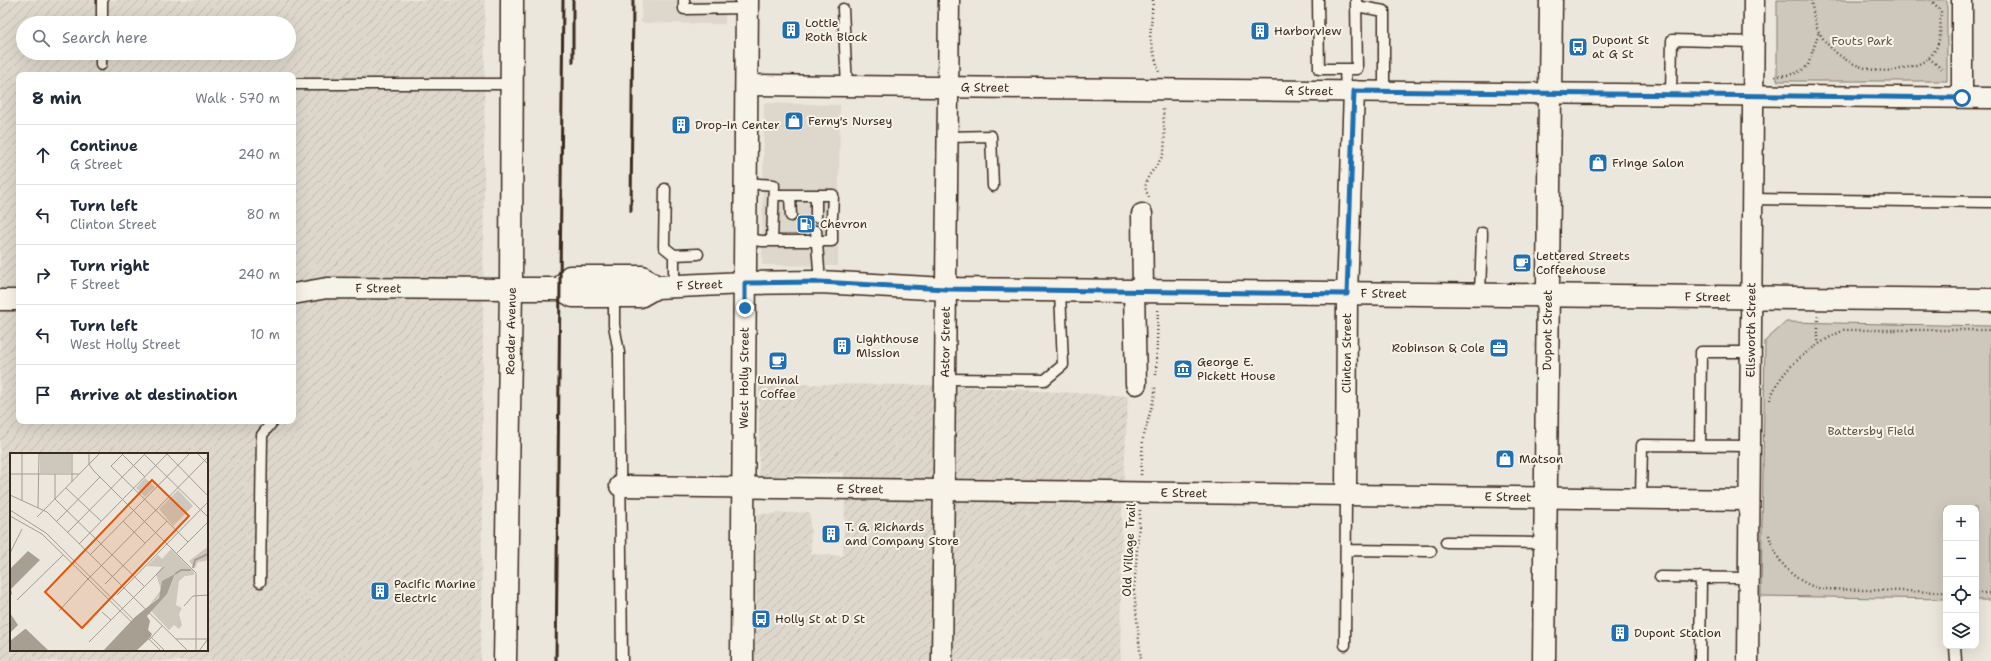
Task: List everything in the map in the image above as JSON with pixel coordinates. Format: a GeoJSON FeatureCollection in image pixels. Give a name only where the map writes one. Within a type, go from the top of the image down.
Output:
{"type":"FeatureCollection","features":[{"type":"Feature","properties":{"kind":"street","name":"Roeder Avenue"},"geometry":{"type":"LineString","coordinates":[[505,661],[511,289],[512,0]]}},
{"type":"Feature","properties":{"kind":"street","name":"Astor Street"},"geometry":{"type":"LineString","coordinates":[[942,661],[949,0]]}},
{"type":"Feature","properties":{"kind":"street","name":"Dupont Street"},"geometry":{"type":"LineString","coordinates":[[1544,661],[1551,0]]}},
{"type":"Feature","properties":{"kind":"street","name":"Ellsworth Street"},"geometry":{"type":"LineString","coordinates":[[1748,661],[1754,0]]}},
{"type":"Feature","properties":{"kind":"street"},"geometry":{"type":"LineString","coordinates":[[1962,0],[1962,98]]}},
{"type":"Feature","properties":{"kind":"street","name":"West Holly Street"},"geometry":{"type":"LineString","coordinates":[[742,661],[747,4]]}},
{"type":"Feature","properties":{"kind":"street","name":"G Street"},"geometry":{"type":"LineString","coordinates":[[746,85],[1991,98]]}},
{"type":"Feature","properties":{"kind":"street","name":"Clinton Street"},"geometry":{"type":"LineString","coordinates":[[1346,495],[1350,91]]}},
{"type":"Feature","properties":{"kind":"street"},"geometry":{"type":"LineString","coordinates":[[1136,384],[1142,214]]}},
{"type":"Feature","properties":{"kind":"street","name":"F Street"},"geometry":{"type":"LineString","coordinates":[[561,289],[570,277],[642,277],[665,286]]}},
{"type":"Feature","properties":{"kind":"street","name":"F Street"},"geometry":{"type":"LineString","coordinates":[[296,293],[327,288],[561,289],[573,296],[640,296],[665,286],[820,282],[946,289],[1060,291],[1991,300]]}},
{"type":"Feature","properties":{"kind":"street"},"geometry":{"type":"LineString","coordinates":[[0,300],[16,300]]}},
{"type":"Feature","properties":{"kind":"street","name":"E Street"},"geometry":{"type":"LineString","coordinates":[[620,486],[1749,500]]}},
{"type":"Feature","properties":{"kind":"lane"},"geometry":{"type":"LineString","coordinates":[[102,0],[102,16]]}},
{"type":"Feature","properties":{"kind":"lane"},"geometry":{"type":"LineString","coordinates":[[684,0],[684,9],[747,4]]}},
{"type":"Feature","properties":{"kind":"lane"},"geometry":{"type":"LineString","coordinates":[[1318,0],[1319,69],[1357,69],[1356,3],[1384,11],[1384,92]]}},
{"type":"Feature","properties":{"kind":"lane"},"geometry":{"type":"LineString","coordinates":[[844,9],[847,86]]}},
{"type":"Feature","properties":{"kind":"lane"},"geometry":{"type":"LineString","coordinates":[[1671,95],[1672,40],[1753,42]]}},
{"type":"Feature","properties":{"kind":"lane"},"geometry":{"type":"LineString","coordinates":[[102,60],[102,66]]}},
{"type":"Feature","properties":{"kind":"lane"},"geometry":{"type":"LineString","coordinates":[[1345,69],[1350,91]]}},
{"type":"Feature","properties":{"kind":"lane"},"geometry":{"type":"LineString","coordinates":[[296,84],[512,84]]}},
{"type":"Feature","properties":{"kind":"lane"},"geometry":{"type":"LineString","coordinates":[[948,138],[991,136],[993,186]]}},
{"type":"Feature","properties":{"kind":"lane"},"geometry":{"type":"LineString","coordinates":[[746,183],[774,185],[772,241]]}},
{"type":"Feature","properties":{"kind":"lane"},"geometry":{"type":"LineString","coordinates":[[665,189],[664,246],[674,255],[698,254]]}},
{"type":"Feature","properties":{"kind":"lane"},"geometry":{"type":"LineString","coordinates":[[774,195],[833,195],[832,217]]}},
{"type":"Feature","properties":{"kind":"lane"},"geometry":{"type":"LineString","coordinates":[[790,195],[791,216]]}},
{"type":"Feature","properties":{"kind":"lane"},"geometry":{"type":"LineString","coordinates":[[816,195],[816,217]]}},
{"type":"Feature","properties":{"kind":"lane"},"geometry":{"type":"LineString","coordinates":[[1752,199],[1991,202]]}},
{"type":"Feature","properties":{"kind":"lane"},"geometry":{"type":"LineString","coordinates":[[790,231],[791,241]]}},
{"type":"Feature","properties":{"kind":"lane"},"geometry":{"type":"LineString","coordinates":[[745,239],[791,241],[816,236],[832,241],[832,231]]}},
{"type":"Feature","properties":{"kind":"lane"},"geometry":{"type":"LineString","coordinates":[[1480,295],[1482,233]]}},
{"type":"Feature","properties":{"kind":"lane"},"geometry":{"type":"LineString","coordinates":[[816,236],[820,282]]}},
{"type":"Feature","properties":{"kind":"lane"},"geometry":{"type":"LineString","coordinates":[[665,286],[674,255]]}},
{"type":"Feature","properties":{"kind":"lane"},"geometry":{"type":"LineString","coordinates":[[945,379],[1045,380],[1063,365],[1060,291]]}},
{"type":"Feature","properties":{"kind":"lane"},"geometry":{"type":"LineString","coordinates":[[614,296],[614,326],[619,353],[622,661]]}},
{"type":"Feature","properties":{"kind":"lane"},"geometry":{"type":"LineString","coordinates":[[1700,445],[1701,352],[1750,352]]}},
{"type":"Feature","properties":{"kind":"lane"},"geometry":{"type":"LineString","coordinates":[[260,582],[262,435],[271,424]]}},
{"type":"Feature","properties":{"kind":"lane"},"geometry":{"type":"LineString","coordinates":[[1642,498],[1642,444],[1750,446]]}},
{"type":"Feature","properties":{"kind":"lane"},"geometry":{"type":"LineString","coordinates":[[1345,645],[1346,495]]}},
{"type":"Feature","properties":{"kind":"lane"},"geometry":{"type":"LineString","coordinates":[[1446,542],[1545,543]]}},
{"type":"Feature","properties":{"kind":"lane"},"geometry":{"type":"LineString","coordinates":[[1346,550],[1431,551]]}},
{"type":"Feature","properties":{"kind":"lane"},"geometry":{"type":"LineString","coordinates":[[1660,577],[1748,578]]}},
{"type":"Feature","properties":{"kind":"lane"},"geometry":{"type":"LineString","coordinates":[[1700,661],[1701,577]]}},
{"type":"Feature","properties":{"kind":"lane"},"geometry":{"type":"LineString","coordinates":[[1956,649],[1956,661]]}},
{"type":"Feature","properties":{"kind":"path"},"geometry":{"type":"LineString","coordinates":[[1153,0],[1150,39],[1163,89]]}},
{"type":"Feature","properties":{"kind":"path"},"geometry":{"type":"LineString","coordinates":[[1811,0],[1819,32],[1838,55],[1862,68],[1888,71],[1918,65],[1929,58],[1940,40],[1941,12],[1931,0]]}},
{"type":"Feature","properties":{"kind":"path"},"geometry":{"type":"LineString","coordinates":[[1768,76],[1791,74],[1804,69],[1808,65],[1819,32]]}},
{"type":"Feature","properties":{"kind":"path"},"geometry":{"type":"LineString","coordinates":[[1818,298],[1818,344]]}},
{"type":"Feature","properties":{"kind":"path"},"geometry":{"type":"LineString","coordinates":[[1769,402],[1774,389],[1783,377],[1808,351],[1844,330],[1991,330]]}},
{"type":"Feature","properties":{"kind":"path","name":"Old Village Trail"},"geometry":{"type":"LineString","coordinates":[[1141,661],[1134,589],[1143,439]]}},
{"type":"Feature","properties":{"kind":"path"},"geometry":{"type":"LineString","coordinates":[[1767,529],[1770,539],[1782,563],[1800,581],[1812,587],[1824,590],[1943,592]]}},
{"type":"Feature","properties":{"kind":"path"},"geometry":{"type":"LineString","coordinates":[[1979,593],[1991,593]]}},
{"type":"Feature","properties":{"kind":"shaded area"},"geometry":{"type":"Polygon","coordinates":[[[0,0],[485,0],[481,661],[0,661],[0,0]]]}},
{"type":"Feature","properties":{"kind":"shaded area"},"geometry":{"type":"Polygon","coordinates":[[[642,0],[725,0],[725,24],[641,23],[642,0]]]}},
{"type":"Feature","properties":{"kind":"shaded area"},"geometry":{"type":"Polygon","coordinates":[[[764,103],[840,105],[838,266],[762,265],[764,103]]]}},
{"type":"Feature","properties":{"kind":"shaded area"},"geometry":{"type":"Polygon","coordinates":[[[759,384],[934,385],[1128,396],[1122,514],[1120,661],[755,661],[757,514],[810,512],[811,554],[843,556],[845,506],[844,472],[759,477],[759,384]]]}},
{"type":"Feature","properties":{"kind":"green space","name":"Fouts Park"},"geometry":{"type":"Polygon","coordinates":[[[1777,0],[1947,0],[1947,81],[1777,81],[1777,0]]]}},
{"type":"Feature","properties":{"kind":"green space","name":"Battersby Field"},"geometry":{"type":"Polygon","coordinates":[[[1786,322],[1991,326],[1991,600],[1979,600],[1979,505],[1943,505],[1943,599],[1761,596],[1765,341],[1786,322]]]}},
{"type":"Feature","properties":{"kind":"railway"},"geometry":{"type":"LineString","coordinates":[[556,661],[563,0]]}},
{"type":"Feature","properties":{"kind":"railway"},"geometry":{"type":"LineString","coordinates":[[573,0],[573,62]]}},
{"type":"Feature","properties":{"kind":"railway"},"geometry":{"type":"LineString","coordinates":[[631,211],[633,0]]}},
{"type":"Feature","properties":{"kind":"place","name":"Lottie Roth Block"},"geometry":{"type":"Point","coordinates":[791,30]}},
{"type":"Feature","properties":{"kind":"place","name":"Harborview"},"geometry":{"type":"Point","coordinates":[1260,31]}},
{"type":"Feature","properties":{"kind":"place","name":"Dupont St at G St"},"geometry":{"type":"Point","coordinates":[1578,47]}},
{"type":"Feature","properties":{"kind":"place","name":"Ferny's Nursey"},"geometry":{"type":"Point","coordinates":[794,121]}},
{"type":"Feature","properties":{"kind":"place","name":"Drop-in Center"},"geometry":{"type":"Point","coordinates":[681,125]}},
{"type":"Feature","properties":{"kind":"place","name":"Fringe Salon"},"geometry":{"type":"Point","coordinates":[1598,163]}},
{"type":"Feature","properties":{"kind":"place","name":"Chevron"},"geometry":{"type":"Point","coordinates":[806,224]}},
{"type":"Feature","properties":{"kind":"place","name":"Lettered Streets Coffeehouse"},"geometry":{"type":"Point","coordinates":[1522,263]}},
{"type":"Feature","properties":{"kind":"place","name":"Lighthouse Mission"},"geometry":{"type":"Point","coordinates":[842,346]}},
{"type":"Feature","properties":{"kind":"place","name":"Robinson & Cole"},"geometry":{"type":"Point","coordinates":[1499,348]}},
{"type":"Feature","properties":{"kind":"place","name":"Liminal Coffee"},"geometry":{"type":"Point","coordinates":[778,361]}},
{"type":"Feature","properties":{"kind":"place","name":"George E. Pickett House"},"geometry":{"type":"Point","coordinates":[1183,369]}},
{"type":"Feature","properties":{"kind":"place","name":"Matson"},"geometry":{"type":"Point","coordinates":[1505,459]}},
{"type":"Feature","properties":{"kind":"place","name":"T. G. Richards and Company Store"},"geometry":{"type":"Point","coordinates":[831,534]}},
{"type":"Feature","properties":{"kind":"place","name":"Pacific Marine Electric"},"geometry":{"type":"Point","coordinates":[380,591]}},
{"type":"Feature","properties":{"kind":"place","name":"Holly St at D St"},"geometry":{"type":"Point","coordinates":[761,619]}},
{"type":"Feature","properties":{"kind":"place","name":"Dupont Station"},"geometry":{"type":"Point","coordinates":[1620,633]}},
{"type":"Feature","properties":{"kind":"route"},"geometry":{"type":"LineString","coordinates":[[745,308],[745,283],[820,282],[946,289],[1347,294],[1354,91],[1962,98]]}}]}
